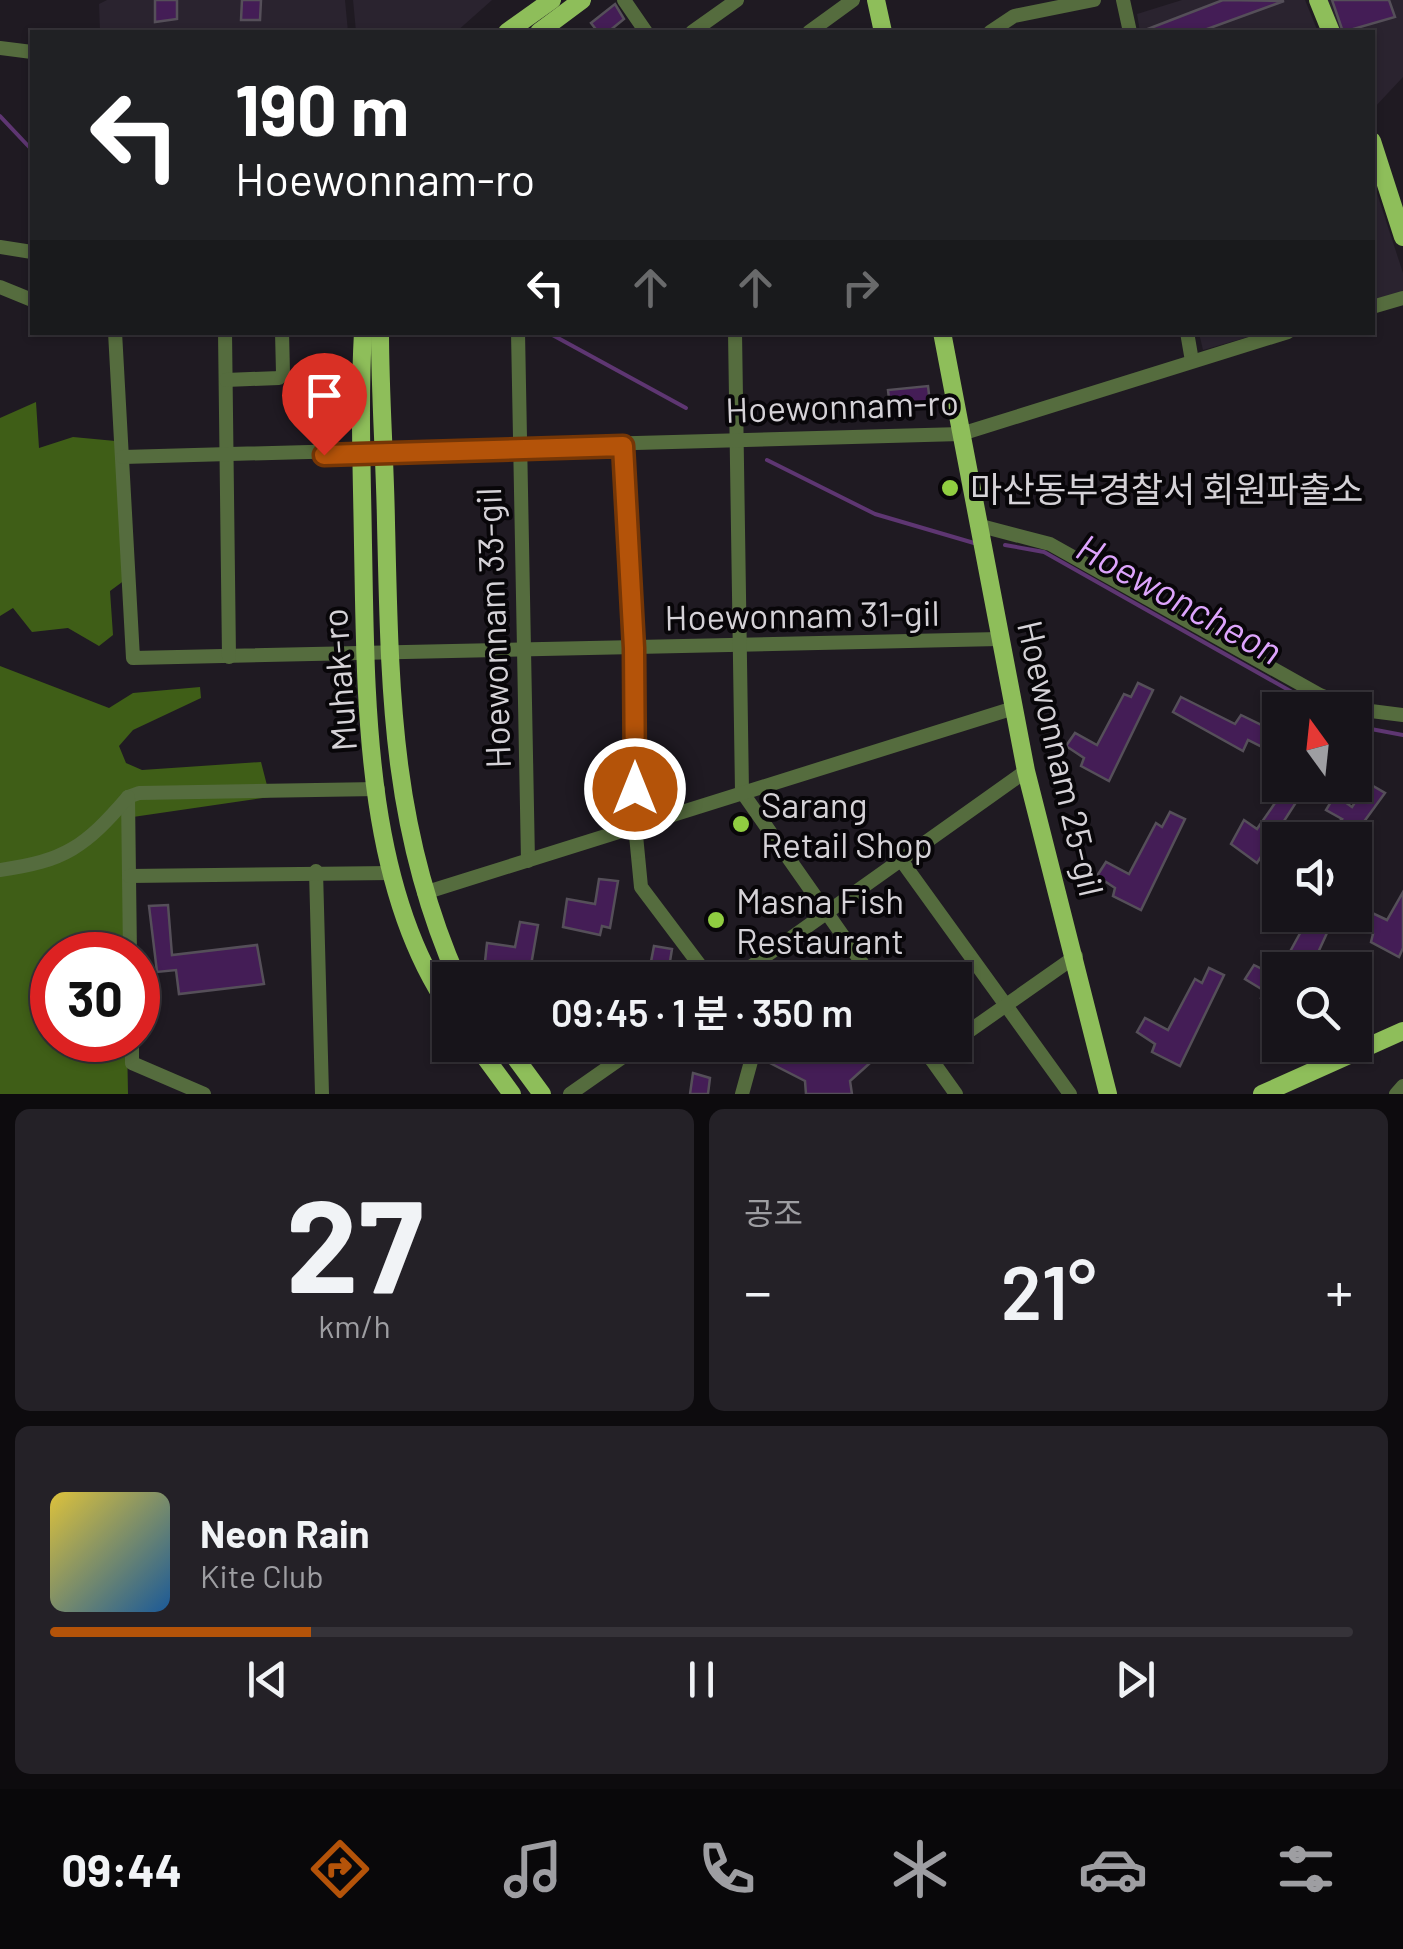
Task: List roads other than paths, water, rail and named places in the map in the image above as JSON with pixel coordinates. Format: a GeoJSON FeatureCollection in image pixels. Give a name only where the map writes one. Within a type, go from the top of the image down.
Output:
{"type":"FeatureCollection","features":[{"type":"Feature","properties":{"kind":"main road"},"geometry":{"type":"LineString","coordinates":[[511,30],[552,0]]}},
{"type":"Feature","properties":{"kind":"main road"},"geometry":{"type":"LineString","coordinates":[[542,30],[582,0]]}},
{"type":"Feature","properties":{"kind":"main road"},"geometry":{"type":"LineString","coordinates":[[876,0],[883,30]]}},
{"type":"Feature","properties":{"kind":"main road"},"geometry":{"type":"LineString","coordinates":[[1318,0],[1331,30]]}},
{"type":"Feature","properties":{"kind":"main road"},"geometry":{"type":"LineString","coordinates":[[1375,150],[1403,237]]}},
{"type":"Feature","properties":{"kind":"main road","name":"Muhak-ro"},"geometry":{"type":"LineString","coordinates":[[363,335],[366,654],[378,789],[392,872],[432,983]]}},
{"type":"Feature","properties":{"kind":"main road","name":"Muhak-ro"},"geometry":{"type":"LineString","coordinates":[[380,335],[389,652],[406,832],[451,962]]}},
{"type":"Feature","properties":{"kind":"main road","name":"Hoewonnam 25-gil"},"geometry":{"type":"LineString","coordinates":[[943,335],[1026,771],[1108,1094]]}},
{"type":"Feature","properties":{"kind":"main road"},"geometry":{"type":"LineString","coordinates":[[1262,1094],[1403,1031]]}},
{"type":"Feature","properties":{"kind":"main road"},"geometry":{"type":"LineString","coordinates":[[488,1062],[512,1094]]}},
{"type":"Feature","properties":{"kind":"main road"},"geometry":{"type":"LineString","coordinates":[[518,1062],[542,1094]]}},
{"type":"Feature","properties":{"kind":"street"},"geometry":{"type":"LineString","coordinates":[[624,0],[645,30]]}},
{"type":"Feature","properties":{"kind":"street"},"geometry":{"type":"LineString","coordinates":[[695,30],[738,0]]}},
{"type":"Feature","properties":{"kind":"street"},"geometry":{"type":"LineString","coordinates":[[812,30],[853,0]]}},
{"type":"Feature","properties":{"kind":"street"},"geometry":{"type":"LineString","coordinates":[[993,30],[1014,16],[1094,0]]}},
{"type":"Feature","properties":{"kind":"street"},"geometry":{"type":"LineString","coordinates":[[1124,0],[1130,30]]}},
{"type":"Feature","properties":{"kind":"street"},"geometry":{"type":"LineString","coordinates":[[1014,16],[1017,30]]}},
{"type":"Feature","properties":{"kind":"street"},"geometry":{"type":"LineString","coordinates":[[0,48],[30,52]]}},
{"type":"Feature","properties":{"kind":"street"},"geometry":{"type":"LineString","coordinates":[[0,247],[30,252]]}},
{"type":"Feature","properties":{"kind":"street"},"geometry":{"type":"LineString","coordinates":[[0,287],[30,299]]}},
{"type":"Feature","properties":{"kind":"street"},"geometry":{"type":"LineString","coordinates":[[1375,307],[1403,298]]}},
{"type":"Feature","properties":{"kind":"street"},"geometry":{"type":"LineString","coordinates":[[115,335],[123,457]]}},
{"type":"Feature","properties":{"kind":"street"},"geometry":{"type":"LineString","coordinates":[[224,335],[229,657]]}},
{"type":"Feature","properties":{"kind":"street"},"geometry":{"type":"LineString","coordinates":[[226,380],[278,378],[283,373],[282,335]]}},
{"type":"Feature","properties":{"kind":"street","name":"Hoewonnam 33-gil"},"geometry":{"type":"LineString","coordinates":[[518,335],[517,449],[528,862]]}},
{"type":"Feature","properties":{"kind":"street"},"geometry":{"type":"LineString","coordinates":[[735,335],[742,792],[861,962]]}},
{"type":"Feature","properties":{"kind":"street"},"geometry":{"type":"LineString","coordinates":[[1188,335],[1192,361]]}},
{"type":"Feature","properties":{"kind":"street","name":"Hoewonnam-ro"},"geometry":{"type":"LineString","coordinates":[[123,457],[362,454],[961,434],[1278,335]]}},
{"type":"Feature","properties":{"kind":"street"},"geometry":{"type":"LineString","coordinates":[[623,446],[634,648],[635,824],[642,887],[698,962]]}},
{"type":"Feature","properties":{"kind":"street","name":"Hoewonnam 31-gil"},"geometry":{"type":"LineString","coordinates":[[123,457],[133,658],[999,640]]}},
{"type":"Feature","properties":{"kind":"street"},"geometry":{"type":"LineString","coordinates":[[981,526],[1050,544],[1320,695],[1355,709],[1403,716]]}},
{"type":"Feature","properties":{"kind":"street"},"geometry":{"type":"LineString","coordinates":[[424,893],[1014,708]]}},
{"type":"Feature","properties":{"kind":"street"},"geometry":{"type":"LineString","coordinates":[[757,962],[1026,771]]}},
{"type":"Feature","properties":{"kind":"street"},"geometry":{"type":"LineString","coordinates":[[0,870],[52,863],[100,830],[128,797],[139,793],[378,789]]}},
{"type":"Feature","properties":{"kind":"street"},"geometry":{"type":"LineString","coordinates":[[128,797],[130,932]]}},
{"type":"Feature","properties":{"kind":"street"},"geometry":{"type":"LineString","coordinates":[[902,860],[1070,1094]]}},
{"type":"Feature","properties":{"kind":"street"},"geometry":{"type":"LineString","coordinates":[[316,871],[322,1094]]}},
{"type":"Feature","properties":{"kind":"street"},"geometry":{"type":"LineString","coordinates":[[129,876],[392,872]]}},
{"type":"Feature","properties":{"kind":"street"},"geometry":{"type":"LineString","coordinates":[[972,1028],[1076,956]]}},
{"type":"Feature","properties":{"kind":"street"},"geometry":{"type":"LineString","coordinates":[[132,1062],[204,1094]]}},
{"type":"Feature","properties":{"kind":"street"},"geometry":{"type":"LineString","coordinates":[[570,1094],[616,1062]]}},
{"type":"Feature","properties":{"kind":"street"},"geometry":{"type":"LineString","coordinates":[[742,1094],[751,1062]]}},
{"type":"Feature","properties":{"kind":"street"},"geometry":{"type":"LineString","coordinates":[[934,1062],[956,1094]]}},
{"type":"Feature","properties":{"kind":"street"},"geometry":{"type":"LineString","coordinates":[[1396,1094],[1403,1086]]}},
{"type":"Feature","properties":{"kind":"waterway"},"geometry":{"type":"LineString","coordinates":[[0,116],[30,148]]}},
{"type":"Feature","properties":{"kind":"waterway"},"geometry":{"type":"LineString","coordinates":[[552,335],[686,408]]}},
{"type":"Feature","properties":{"kind":"waterway"},"geometry":{"type":"LineString","coordinates":[[767,460],[875,514],[974,543]]}},
{"type":"Feature","properties":{"kind":"waterway","name":"Hoewoncheon"},"geometry":{"type":"LineString","coordinates":[[1005,545],[1044,552],[1292,692]]}},
{"type":"Feature","properties":{"kind":"waterway","name":"Hoewoncheon"},"geometry":{"type":"LineString","coordinates":[[1372,729],[1403,735]]}},
{"type":"Feature","properties":{"kind":"place","name":"마산동부경찰서 회원파출소"},"geometry":{"type":"Point","coordinates":[950,488]}},
{"type":"Feature","properties":{"kind":"place","name":"Sarang Retail Shop"},"geometry":{"type":"Point","coordinates":[741,824]}},
{"type":"Feature","properties":{"kind":"place","name":"Masna Fish Restaurant"},"geometry":{"type":"Point","coordinates":[716,920]}}]}
